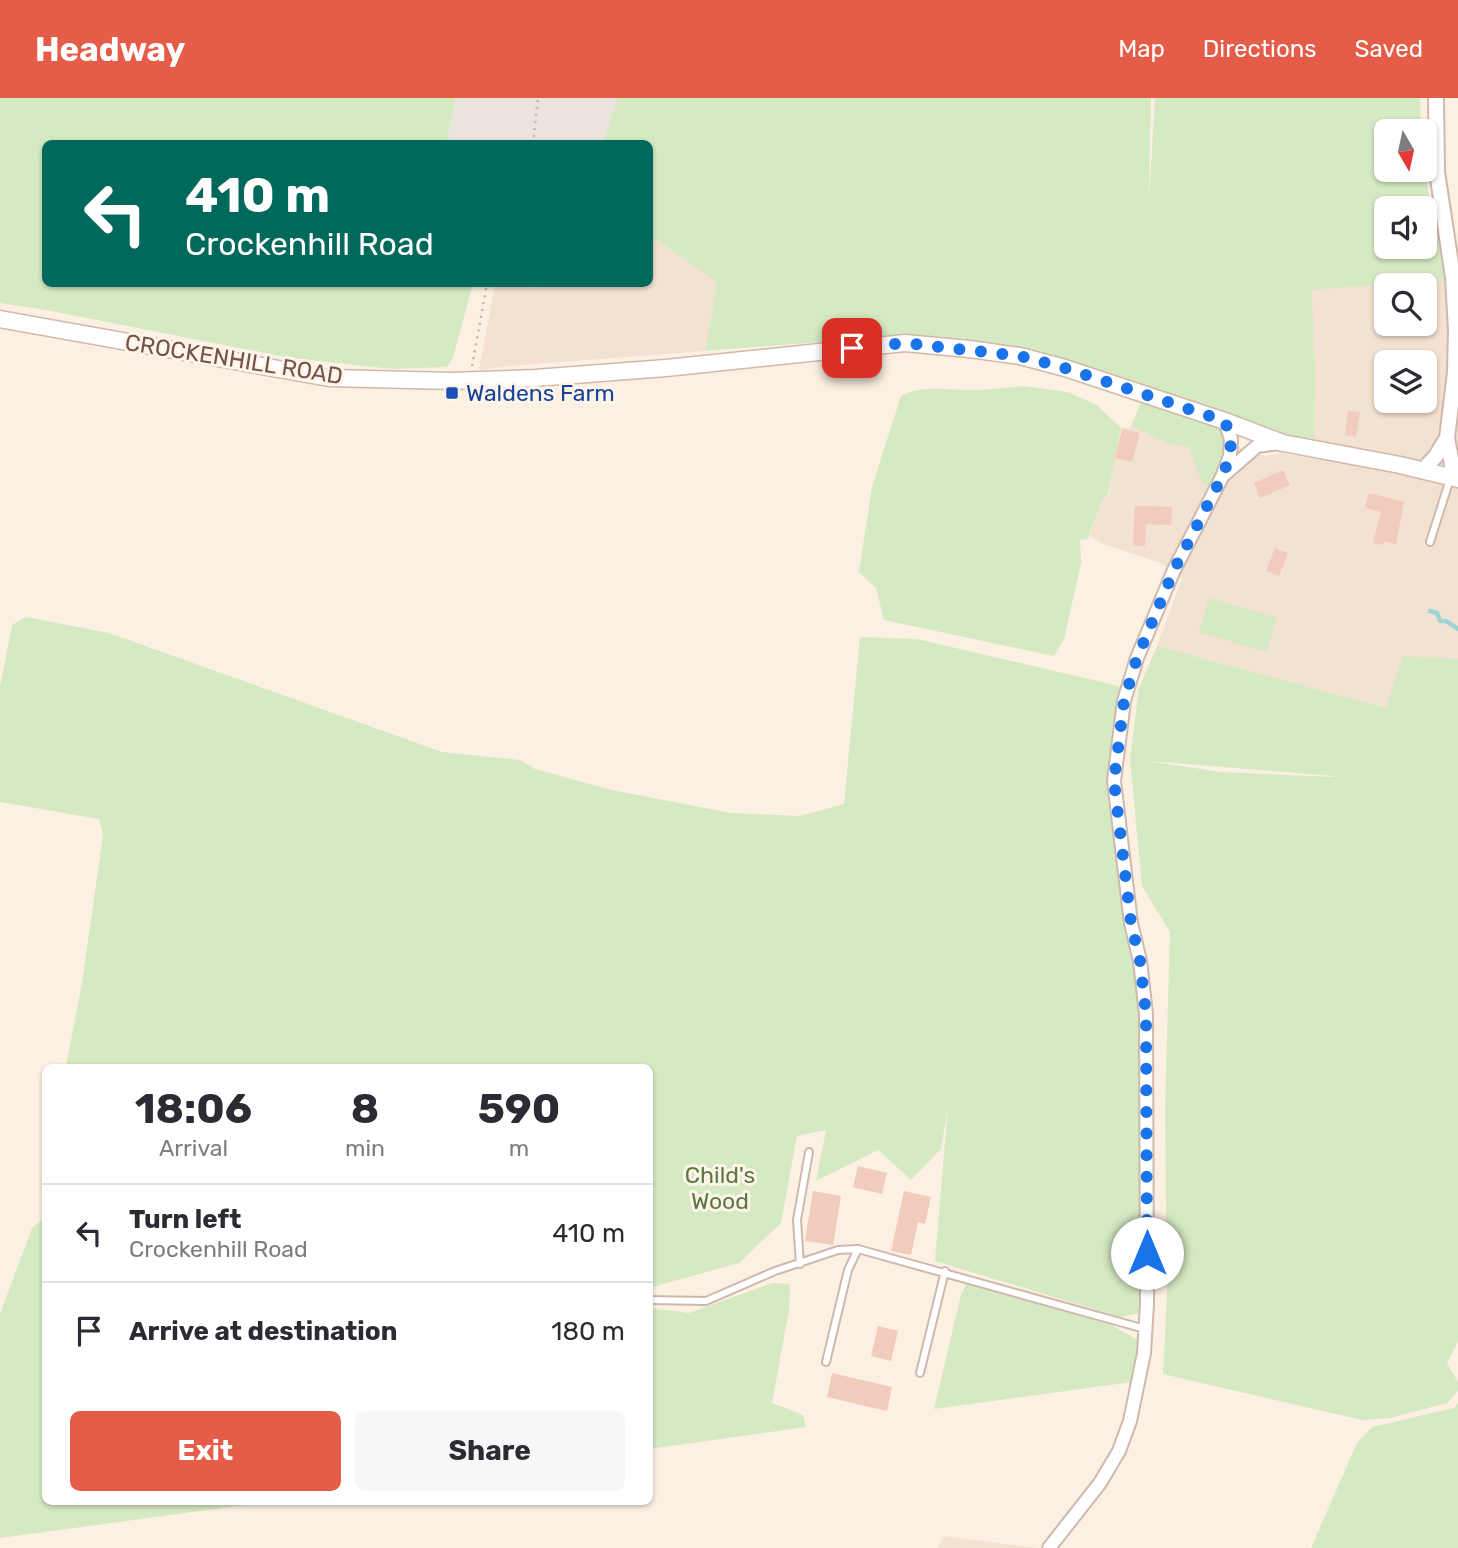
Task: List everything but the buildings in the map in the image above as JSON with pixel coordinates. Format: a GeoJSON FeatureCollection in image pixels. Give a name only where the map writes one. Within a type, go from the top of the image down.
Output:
{"type":"FeatureCollection","features":[{"type":"Feature","properties":{"kind":"main road","name":"CROCKENHILL ROAD"},"geometry":{"type":"LineString","coordinates":[[0,319],[329,378],[471,380],[666,368],[905,343],[1020,356],[1065,368],[1283,443],[1454,478]]}},
{"type":"Feature","properties":{"kind":"street"},"geometry":{"type":"LineString","coordinates":[[1436,98],[1437,172],[1453,277],[1456,330],[1455,372],[1447,438],[1454,478]]}},
{"type":"Feature","properties":{"kind":"street"},"geometry":{"type":"LineString","coordinates":[[1049,1548],[1100,1483],[1119,1451],[1130,1422],[1146,1329],[1146,1014],[1140,961],[1131,923],[1114,781],[1124,701],[1137,658],[1174,570],[1230,456],[1231,439],[1225,421]]}},
{"type":"Feature","properties":{"kind":"street"},"geometry":{"type":"LineString","coordinates":[[1422,471],[1436,456],[1447,438]]}},
{"type":"Feature","properties":{"kind":"street"},"geometry":{"type":"LineString","coordinates":[[1222,477],[1257,446],[1283,443]]}},
{"type":"Feature","properties":{"kind":"lane"},"geometry":{"type":"LineString","coordinates":[[1430,542],[1454,478]]}},
{"type":"Feature","properties":{"kind":"lane"},"geometry":{"type":"LineString","coordinates":[[800,1264],[797,1220],[809,1152]]}},
{"type":"Feature","properties":{"kind":"lane"},"geometry":{"type":"LineString","coordinates":[[653,1300],[706,1301],[775,1270],[838,1250],[858,1249],[1146,1329]]}},
{"type":"Feature","properties":{"kind":"lane"},"geometry":{"type":"LineString","coordinates":[[826,1362],[848,1270],[858,1249]]}},
{"type":"Feature","properties":{"kind":"lane"},"geometry":{"type":"LineString","coordinates":[[920,1373],[944,1271]]}},
{"type":"Feature","properties":{"kind":"path"},"geometry":{"type":"LineString","coordinates":[[533,140],[538,98]]}},
{"type":"Feature","properties":{"kind":"path"},"geometry":{"type":"LineString","coordinates":[[471,380],[486,287]]}},
{"type":"Feature","properties":{"kind":"shaded area"},"geometry":{"type":"Polygon","coordinates":[[[456,98],[618,98],[604,140],[447,140],[456,98]]]}},
{"type":"Feature","properties":{"kind":"shaded area"},"geometry":{"type":"Polygon","coordinates":[[[653,240],[717,282],[705,351],[479,370],[494,287],[653,287],[653,240]]]}},
{"type":"Feature","properties":{"kind":"shaded area"},"geometry":{"type":"Polygon","coordinates":[[[1447,280],[1458,302],[1458,660],[1386,708],[1157,646],[1182,579],[1161,563],[1103,544],[1090,536],[1102,500],[1109,494],[1122,428],[1130,428],[1143,401],[1221,441],[1265,456],[1281,453],[1321,460],[1314,446],[1312,290],[1374,285],[1374,336],[1437,336],[1437,281],[1447,280]]]}},
{"type":"Feature","properties":{"kind":"shaded area"},"geometry":{"type":"Polygon","coordinates":[[[944,1536],[1035,1548],[938,1548],[944,1536]]]}},
{"type":"Feature","properties":{"kind":"green space"},"geometry":{"type":"Polygon","coordinates":[[[0,98],[456,98],[447,140],[42,140],[42,287],[472,287],[453,357],[447,367],[392,369],[291,358],[0,303],[0,98]]]}},
{"type":"Feature","properties":{"kind":"green space"},"geometry":{"type":"Polygon","coordinates":[[[617,98],[1151,98],[1149,201],[1155,98],[1420,98],[1421,119],[1374,119],[1374,182],[1427,182],[1429,196],[1374,196],[1374,259],[1437,259],[1437,232],[1447,280],[1437,281],[1437,273],[1374,273],[1374,285],[1312,290],[1314,446],[1021,349],[909,335],[705,351],[717,282],[653,240],[653,140],[604,140],[617,98]]]}},
{"type":"Feature","properties":{"kind":"green space"},"geometry":{"type":"Polygon","coordinates":[[[1024,386],[1067,392],[1097,405],[1121,428],[1108,494],[1102,500],[1088,539],[1080,540],[1081,563],[1064,639],[1054,656],[884,620],[876,588],[859,572],[872,487],[901,396],[925,389],[975,390],[1024,386]]]}},
{"type":"Feature","properties":{"kind":"green space"},"geometry":{"type":"Polygon","coordinates":[[[1142,398],[1221,423],[1226,442],[1225,457],[1211,488],[1202,483],[1189,447],[1169,444],[1132,426],[1142,398]]]}},
{"type":"Feature","properties":{"kind":"green space"},"geometry":{"type":"Polygon","coordinates":[[[1209,598],[1277,618],[1267,652],[1199,632],[1209,598]]]}},
{"type":"Feature","properties":{"kind":"green space","name":"Child's Wood"},"geometry":{"type":"Polygon","coordinates":[[[26,617],[109,633],[442,752],[520,760],[535,769],[612,790],[731,813],[800,816],[844,804],[860,637],[917,639],[1119,686],[1107,794],[1125,920],[1139,991],[1143,1189],[1141,1313],[1120,1317],[935,1261],[948,1107],[941,1149],[911,1180],[878,1150],[816,1181],[826,1130],[797,1136],[781,1223],[739,1263],[653,1287],[653,1064],[67,1064],[82,983],[103,835],[99,819],[0,802],[0,687],[12,625],[26,617]]]}},
{"type":"Feature","properties":{"kind":"green space"},"geometry":{"type":"Polygon","coordinates":[[[1157,646],[1386,708],[1403,656],[1458,659],[1458,1342],[1447,1363],[1458,1382],[1458,1391],[1447,1403],[1390,1418],[1362,1420],[1163,1374],[1167,1294],[1165,1110],[1170,932],[1142,886],[1130,759],[1139,688],[1157,646]],[[1148,761],[1221,772],[1334,776],[1148,761]]]}},
{"type":"Feature","properties":{"kind":"green space"},"geometry":{"type":"Polygon","coordinates":[[[42,1221],[42,1505],[245,1505],[0,1538],[0,1314],[33,1226],[42,1221]]]}},
{"type":"Feature","properties":{"kind":"green space"},"geometry":{"type":"Polygon","coordinates":[[[967,1282],[1111,1325],[1140,1341],[1132,1382],[934,1409],[961,1295],[967,1282]]]}},
{"type":"Feature","properties":{"kind":"green space"},"geometry":{"type":"Polygon","coordinates":[[[772,1283],[790,1284],[789,1310],[772,1403],[803,1415],[806,1427],[653,1448],[653,1308],[689,1313],[772,1283]]]}},
{"type":"Feature","properties":{"kind":"green space"},"geometry":{"type":"Polygon","coordinates":[[[1458,1403],[1458,1548],[1311,1548],[1357,1443],[1372,1427],[1454,1408],[1458,1403]]]}},
{"type":"Feature","properties":{"kind":"waterway"},"geometry":{"type":"LineString","coordinates":[[1430,611],[1437,613],[1440,621],[1446,621],[1458,629]]}},
{"type":"Feature","properties":{"kind":"place","name":"Waldens Farm"},"geometry":{"type":"Point","coordinates":[452,393]}},
{"type":"Feature","properties":{"kind":"route"},"geometry":{"type":"LineString","coordinates":[[852,348],[905,343],[1020,356],[1160,398],[1225,421],[1231,439],[1230,456],[1222,477],[1174,570],[1137,658],[1124,701],[1118,742],[1114,781],[1117,821],[1146,1014],[1147,1253]]}}]}
